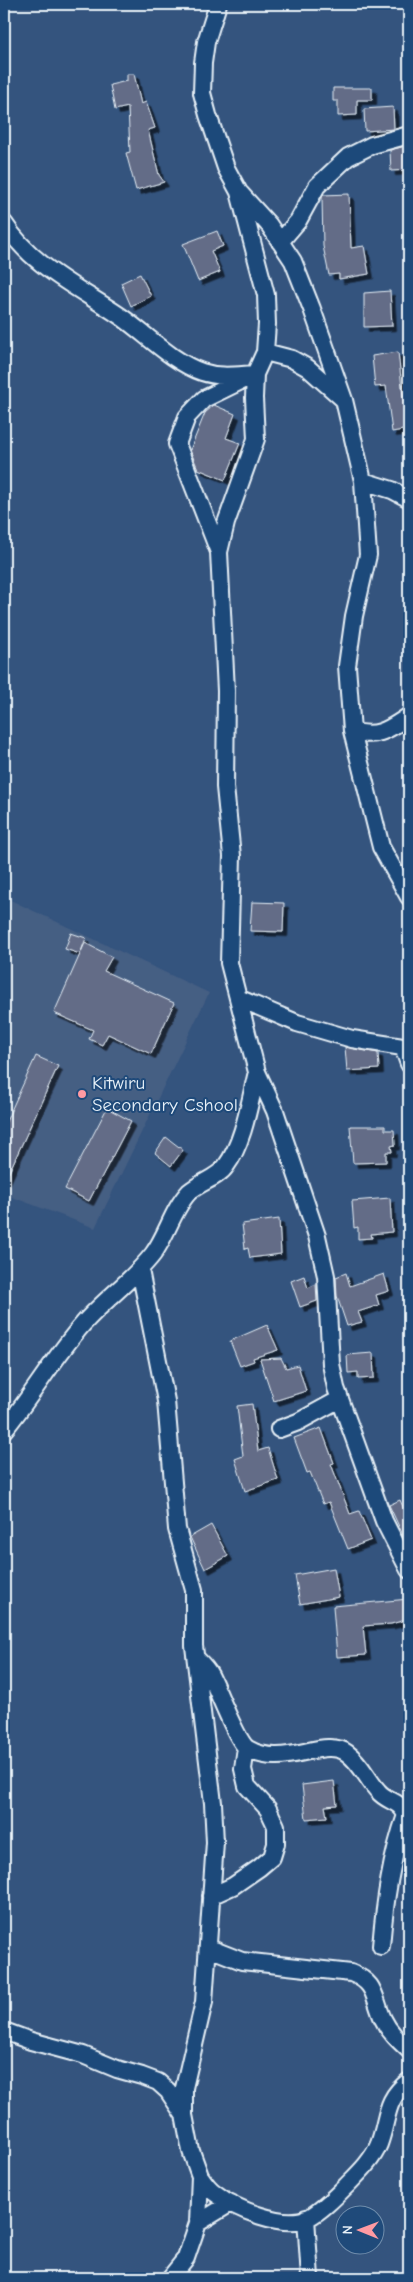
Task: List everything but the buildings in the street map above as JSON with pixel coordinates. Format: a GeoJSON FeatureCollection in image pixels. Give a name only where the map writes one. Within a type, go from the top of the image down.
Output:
{"type":"FeatureCollection","features":[{"type":"Feature","properties":{"kind":"street"},"geometry":{"type":"LineString","coordinates":[[218,4],[206,42],[202,93],[217,142],[239,192],[266,295],[267,324],[265,352],[255,374],[256,439],[226,523],[219,552],[226,691],[226,787],[232,856],[229,963],[257,1072],[276,1111],[317,1236],[326,1276],[331,1364],[340,1399],[384,1522],[409,1570]]}},
{"type":"Feature","properties":{"kind":"street"},"geometry":{"type":"LineString","coordinates":[[280,242],[298,221],[318,186],[348,157],[372,145],[409,135]]}},
{"type":"Feature","properties":{"kind":"street"},"geometry":{"type":"LineString","coordinates":[[239,192],[269,226],[293,261],[344,400],[363,481],[368,555],[354,616],[347,666],[352,731],[381,847],[409,897]]}},
{"type":"Feature","properties":{"kind":"street"},"geometry":{"type":"LineString","coordinates":[[4,223],[10,239],[45,268],[107,308],[176,358],[202,372],[222,376],[255,374]]}},
{"type":"Feature","properties":{"kind":"street"},"geometry":{"type":"LineString","coordinates":[[265,352],[292,359],[308,368],[344,400]]}},
{"type":"Feature","properties":{"kind":"street"},"geometry":{"type":"LineString","coordinates":[[219,552],[177,444],[187,417],[204,399],[255,374]]}},
{"type":"Feature","properties":{"kind":"street"},"geometry":{"type":"LineString","coordinates":[[363,481],[392,490],[409,499]]}},
{"type":"Feature","properties":{"kind":"street"},"geometry":{"type":"LineString","coordinates":[[352,731],[365,735],[377,734],[409,716]]}},
{"type":"Feature","properties":{"kind":"street"},"geometry":{"type":"LineString","coordinates":[[238,998],[297,1023],[352,1040],[406,1047],[409,1064]]}},
{"type":"Feature","properties":{"kind":"street"},"geometry":{"type":"LineString","coordinates":[[4,1430],[71,1338],[99,1305],[140,1270],[154,1253],[175,1213],[190,1192],[226,1167],[235,1149],[248,1112],[257,1072]]}},
{"type":"Feature","properties":{"kind":"street"},"geometry":{"type":"LineString","coordinates":[[140,1270],[166,1402],[177,1529],[194,1590],[196,1658],[213,1803],[215,1842],[204,2002],[184,2088],[184,2115],[191,2151],[200,2176],[214,2192],[244,2209],[291,2222],[306,2218],[317,2212],[366,2165],[379,2144],[391,2099],[399,2088],[409,2081]]}},
{"type":"Feature","properties":{"kind":"street"},"geometry":{"type":"LineString","coordinates":[[278,1429],[298,1422],[340,1399]]}},
{"type":"Feature","properties":{"kind":"street"},"geometry":{"type":"LineString","coordinates":[[196,1658],[209,1673],[238,1736],[246,1748],[262,1755],[275,1757],[288,1757],[313,1750],[340,1749],[353,1758],[382,1795],[399,1803],[408,1814],[389,1878],[381,1946]]}},
{"type":"Feature","properties":{"kind":"street"},"geometry":{"type":"LineString","coordinates":[[211,1896],[233,1886],[259,1868],[272,1857],[276,1844],[276,1826],[268,1809],[247,1786],[243,1769],[246,1748]]}},
{"type":"Feature","properties":{"kind":"street"},"geometry":{"type":"LineString","coordinates":[[209,1948],[242,1961],[351,1973],[365,1978],[373,1990],[391,2033],[409,2050]]}},
{"type":"Feature","properties":{"kind":"street"},"geometry":{"type":"LineString","coordinates":[[4,2031],[31,2041],[82,2054],[158,2082],[168,2091],[184,2115]]}},
{"type":"Feature","properties":{"kind":"street"},"geometry":{"type":"LineString","coordinates":[[170,2278],[186,2258],[198,2223],[200,2176]]}},
{"type":"Feature","properties":{"kind":"street"},"geometry":{"type":"LineString","coordinates":[[198,2223],[231,2202]]}},
{"type":"Feature","properties":{"kind":"street"},"geometry":{"type":"LineString","coordinates":[[306,2218],[310,2278]]}},
{"type":"Feature","properties":{"kind":"shaded area","name":"Kitwiru Secondary Cshool"},"geometry":{"type":"Polygon","coordinates":[[[6,898],[209,993],[95,1228],[4,1194],[4,903],[6,898]]]}},
{"type":"Feature","properties":{"kind":"place","name":"Kitwiru Secondary Cshool"},"geometry":{"type":"Point","coordinates":[82,1094]}}]}
